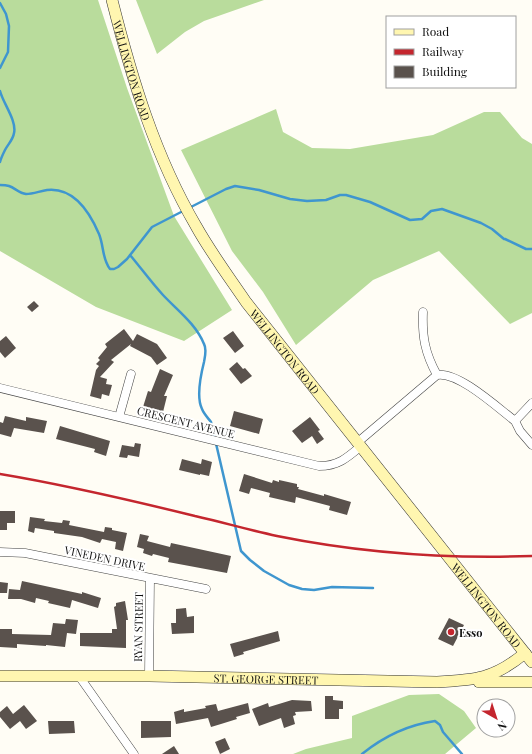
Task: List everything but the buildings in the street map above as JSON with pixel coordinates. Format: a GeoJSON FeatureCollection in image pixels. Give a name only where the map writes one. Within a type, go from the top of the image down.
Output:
{"type":"FeatureCollection","features":[{"type":"Feature","properties":{"kind":"main road","name":"WELLINGTON ROAD"},"geometry":{"type":"LineString","coordinates":[[112,0],[137,91],[165,166],[196,226],[220,265],[246,302],[532,662]]}},
{"type":"Feature","properties":{"kind":"main road","name":"ST. GEORGE STREET"},"geometry":{"type":"LineString","coordinates":[[0,676],[149,676],[437,682],[475,680],[488,676],[502,670],[525,653]]}},
{"type":"Feature","properties":{"kind":"main road"},"geometry":{"type":"LineString","coordinates":[[437,682],[532,682]]}},
{"type":"Feature","properties":{"kind":"street"},"geometry":{"type":"LineString","coordinates":[[423,312],[422,330],[424,342],[428,359],[437,375],[441,374],[451,376],[464,382],[515,421],[520,431],[532,445]]}},
{"type":"Feature","properties":{"kind":"street"},"geometry":{"type":"LineString","coordinates":[[119,418],[131,374]]}},
{"type":"Feature","properties":{"kind":"street","name":"CRESCENT AVENUE"},"geometry":{"type":"LineString","coordinates":[[0,388],[319,466],[329,466],[338,463],[437,375]]}},
{"type":"Feature","properties":{"kind":"street"},"geometry":{"type":"LineString","coordinates":[[515,421],[532,403]]}},
{"type":"Feature","properties":{"kind":"street","name":"VINEDEN DRIVE"},"geometry":{"type":"LineString","coordinates":[[0,552],[25,553],[206,589]]}},
{"type":"Feature","properties":{"kind":"street","name":"RYAN STREET"},"geometry":{"type":"LineString","coordinates":[[149,676],[150,579]]}},
{"type":"Feature","properties":{"kind":"street"},"geometry":{"type":"LineString","coordinates":[[79,676],[134,754]]}},
{"type":"Feature","properties":{"kind":"green space"},"geometry":{"type":"Polygon","coordinates":[[[0,0],[98,0],[127,88],[174,216],[232,310],[184,341],[96,307],[0,251],[0,0]]]}},
{"type":"Feature","properties":{"kind":"green space"},"geometry":{"type":"Polygon","coordinates":[[[136,0],[264,0],[204,21],[185,32],[157,54],[136,0]]]}},
{"type":"Feature","properties":{"kind":"green space"},"geometry":{"type":"Polygon","coordinates":[[[276,109],[283,132],[312,148],[350,149],[433,135],[484,112],[500,112],[522,138],[532,144],[532,313],[510,324],[439,251],[373,280],[296,345],[263,292],[232,251],[181,150],[276,109]]]}},
{"type":"Feature","properties":{"kind":"green space"},"geometry":{"type":"Polygon","coordinates":[[[439,694],[464,711],[476,728],[445,754],[293,754],[306,749],[352,738],[352,716],[409,695],[439,694]]]}},
{"type":"Feature","properties":{"kind":"waterway"},"geometry":{"type":"LineString","coordinates":[[0,3],[6,14],[9,26],[8,52],[0,68]]}},
{"type":"Feature","properties":{"kind":"waterway"},"geometry":{"type":"LineString","coordinates":[[0,91],[14,123],[13,138],[5,150],[0,162]]}},
{"type":"Feature","properties":{"kind":"waterway"},"geometry":{"type":"LineString","coordinates":[[0,185],[9,186],[21,193],[26,194],[47,190],[57,190],[73,197],[80,203],[91,218],[101,239],[104,257],[110,269],[118,267],[127,259],[152,227],[185,210]]}},
{"type":"Feature","properties":{"kind":"waterway"},"geometry":{"type":"LineString","coordinates":[[189,208],[235,186],[259,190],[290,199],[307,201],[326,200],[340,195],[346,195],[370,202],[410,220],[422,219],[431,211],[442,209],[481,223],[492,229],[504,239],[526,249],[532,249]]}},
{"type":"Feature","properties":{"kind":"waterway"},"geometry":{"type":"LineString","coordinates":[[130,255],[159,290],[196,330],[205,346],[206,350],[200,386],[200,404],[204,413],[211,422],[241,551],[264,571],[289,585],[302,589],[314,590],[332,587],[373,588]]}},
{"type":"Feature","properties":{"kind":"waterway"},"geometry":{"type":"LineString","coordinates":[[362,754],[387,737],[415,725],[435,721],[440,725],[443,732],[462,754]]}},
{"type":"Feature","properties":{"kind":"railway"},"geometry":{"type":"LineString","coordinates":[[0,474],[98,493],[267,534],[340,547],[404,554],[468,557],[532,556]]}},
{"type":"Feature","properties":{"kind":"place","name":"Esso"},"geometry":{"type":"Point","coordinates":[451,632]}}]}
